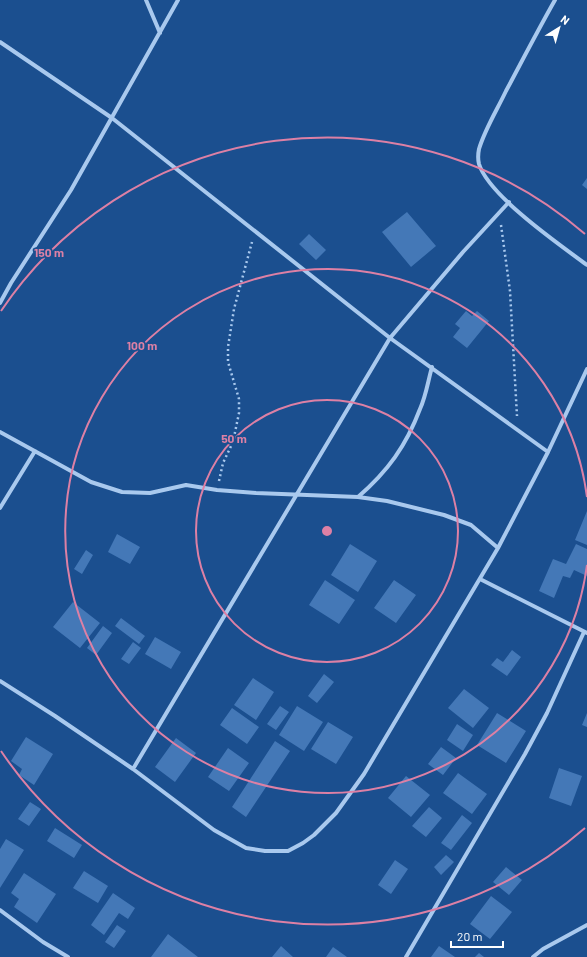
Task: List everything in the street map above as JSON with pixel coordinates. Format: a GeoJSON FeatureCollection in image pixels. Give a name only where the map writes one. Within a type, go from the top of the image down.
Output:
{"type":"FeatureCollection","features":[{"type":"Feature","properties":{"kind":"street"},"geometry":{"type":"LineString","coordinates":[[146,0],[160,34]]}},
{"type":"Feature","properties":{"kind":"street"},"geometry":{"type":"LineString","coordinates":[[0,303],[11,283],[71,190],[178,0]]}},
{"type":"Feature","properties":{"kind":"street"},"geometry":{"type":"LineString","coordinates":[[555,0],[491,120],[479,149],[478,163],[483,174],[493,187],[509,202],[557,243],[587,265]]}},
{"type":"Feature","properties":{"kind":"street"},"geometry":{"type":"LineString","coordinates":[[0,42],[112,118],[390,338],[548,452]]}},
{"type":"Feature","properties":{"kind":"street"},"geometry":{"type":"LineString","coordinates":[[133,769],[390,338],[463,252],[509,202]]}},
{"type":"Feature","properties":{"kind":"street"},"geometry":{"type":"LineString","coordinates":[[358,497],[375,483],[393,462],[405,442],[421,408],[432,367]]}},
{"type":"Feature","properties":{"kind":"street"},"geometry":{"type":"LineString","coordinates":[[0,681],[133,769],[214,830],[246,848],[265,851],[288,851],[314,835],[336,813],[364,774],[498,548],[548,452],[587,369]]}},
{"type":"Feature","properties":{"kind":"street"},"geometry":{"type":"LineString","coordinates":[[0,432],[91,482],[122,492],[150,493],[186,484],[217,490],[358,497],[387,501],[444,515],[471,525],[498,548]]}},
{"type":"Feature","properties":{"kind":"street"},"geometry":{"type":"LineString","coordinates":[[0,508],[35,451]]}},
{"type":"Feature","properties":{"kind":"street"},"geometry":{"type":"LineString","coordinates":[[406,957],[547,713],[586,633],[480,579]]}},
{"type":"Feature","properties":{"kind":"street"},"geometry":{"type":"LineString","coordinates":[[0,910],[43,942],[68,957]]}},
{"type":"Feature","properties":{"kind":"street"},"geometry":{"type":"LineString","coordinates":[[533,957],[543,949],[587,925]]}},
{"type":"Feature","properties":{"kind":"path"},"geometry":{"type":"LineString","coordinates":[[499,213],[510,292],[517,430]]}},
{"type":"Feature","properties":{"kind":"path"},"geometry":{"type":"LineString","coordinates":[[217,490],[223,463],[234,437],[239,413],[239,399],[228,362],[228,347],[234,309],[255,232]]}},
{"type":"Feature","properties":{"kind":"building"},"geometry":{"type":"Polygon","coordinates":[[[587,178],[587,189],[582,185],[587,178]]]}},
{"type":"Feature","properties":{"kind":"building"},"geometry":{"type":"Polygon","coordinates":[[[407,212],[436,246],[411,267],[382,232],[407,212]]]}},
{"type":"Feature","properties":{"kind":"building"},"geometry":{"type":"Polygon","coordinates":[[[309,234],[326,250],[316,260],[299,244],[309,234]]]}},
{"type":"Feature","properties":{"kind":"building"},"geometry":{"type":"Polygon","coordinates":[[[466,311],[472,316],[477,311],[489,321],[467,348],[453,337],[460,328],[455,324],[466,311]]]}},
{"type":"Feature","properties":{"kind":"building"},"geometry":{"type":"Polygon","coordinates":[[[587,511],[587,545],[575,540],[587,511]]]}},
{"type":"Feature","properties":{"kind":"building"},"geometry":{"type":"Polygon","coordinates":[[[117,534],[140,547],[130,564],[108,552],[117,534]]]}},
{"type":"Feature","properties":{"kind":"building"},"geometry":{"type":"Polygon","coordinates":[[[350,544],[377,561],[358,592],[331,575],[350,544]]]}},
{"type":"Feature","properties":{"kind":"building"},"geometry":{"type":"Polygon","coordinates":[[[576,544],[587,549],[587,576],[574,570],[570,578],[563,576],[554,598],[539,591],[553,559],[566,564],[576,544]]]}},
{"type":"Feature","properties":{"kind":"building"},"geometry":{"type":"Polygon","coordinates":[[[86,550],[93,555],[82,574],[74,569],[86,550]]]}},
{"type":"Feature","properties":{"kind":"building"},"geometry":{"type":"Polygon","coordinates":[[[325,580],[355,600],[339,624],[309,605],[325,580]]]}},
{"type":"Feature","properties":{"kind":"building"},"geometry":{"type":"Polygon","coordinates":[[[394,580],[416,595],[396,623],[374,608],[394,580]]]}},
{"type":"Feature","properties":{"kind":"building"},"geometry":{"type":"Polygon","coordinates":[[[73,602],[100,623],[80,648],[53,627],[73,602]]]}},
{"type":"Feature","properties":{"kind":"building"},"geometry":{"type":"Polygon","coordinates":[[[121,618],[145,636],[139,644],[115,626],[121,618]]]}},
{"type":"Feature","properties":{"kind":"building"},"geometry":{"type":"Polygon","coordinates":[[[103,626],[112,633],[96,655],[87,648],[103,626]]]}},
{"type":"Feature","properties":{"kind":"building"},"geometry":{"type":"Polygon","coordinates":[[[155,637],[181,652],[171,669],[145,654],[155,637]]]}},
{"type":"Feature","properties":{"kind":"building"},"geometry":{"type":"Polygon","coordinates":[[[133,642],[141,648],[129,664],[121,659],[133,642]]]}},
{"type":"Feature","properties":{"kind":"building"},"geometry":{"type":"Polygon","coordinates":[[[512,650],[521,657],[507,676],[491,665],[497,658],[503,662],[512,650]]]}},
{"type":"Feature","properties":{"kind":"building"},"geometry":{"type":"Polygon","coordinates":[[[324,674],[334,682],[317,703],[308,696],[324,674]]]}},
{"type":"Feature","properties":{"kind":"building"},"geometry":{"type":"Polygon","coordinates":[[[253,678],[274,692],[256,720],[234,705],[253,678]]]}},
{"type":"Feature","properties":{"kind":"building"},"geometry":{"type":"Polygon","coordinates":[[[464,689],[489,708],[473,728],[448,708],[464,689]]]}},
{"type":"Feature","properties":{"kind":"building"},"geometry":{"type":"Polygon","coordinates":[[[280,706],[289,712],[276,730],[267,724],[280,706]]]}},
{"type":"Feature","properties":{"kind":"building"},"geometry":{"type":"Polygon","coordinates":[[[297,706],[323,722],[304,751],[279,735],[297,706]]]}},
{"type":"Feature","properties":{"kind":"building"},"geometry":{"type":"Polygon","coordinates":[[[232,708],[259,727],[247,744],[220,725],[232,708]]]}},
{"type":"Feature","properties":{"kind":"building"},"geometry":{"type":"Polygon","coordinates":[[[497,713],[526,731],[506,763],[477,745],[497,713]]]}},
{"type":"Feature","properties":{"kind":"building"},"geometry":{"type":"Polygon","coordinates":[[[587,713],[587,727],[582,725],[587,713]]]}},
{"type":"Feature","properties":{"kind":"building"},"geometry":{"type":"Polygon","coordinates":[[[328,722],[353,737],[336,764],[311,749],[328,722]]]}},
{"type":"Feature","properties":{"kind":"building"},"geometry":{"type":"Polygon","coordinates":[[[457,724],[473,735],[463,751],[447,740],[457,724]]]}},
{"type":"Feature","properties":{"kind":"building"},"geometry":{"type":"Polygon","coordinates":[[[26,737],[53,754],[34,785],[19,775],[22,769],[11,761],[26,737]]]}},
{"type":"Feature","properties":{"kind":"building"},"geometry":{"type":"Polygon","coordinates":[[[176,738],[196,753],[175,782],[155,767],[176,738]]]}},
{"type":"Feature","properties":{"kind":"building"},"geometry":{"type":"Polygon","coordinates":[[[275,741],[290,751],[246,817],[232,807],[275,741]]]}},
{"type":"Feature","properties":{"kind":"building"},"geometry":{"type":"Polygon","coordinates":[[[441,747],[456,758],[443,775],[428,764],[441,747]]]}},
{"type":"Feature","properties":{"kind":"building"},"geometry":{"type":"Polygon","coordinates":[[[228,748],[249,763],[229,791],[208,777],[228,748]]]}},
{"type":"Feature","properties":{"kind":"building"},"geometry":{"type":"Polygon","coordinates":[[[559,768],[582,776],[571,806],[549,798],[559,768]]]}},
{"type":"Feature","properties":{"kind":"building"},"geometry":{"type":"Polygon","coordinates":[[[458,773],[487,794],[472,814],[443,793],[458,773]]]}},
{"type":"Feature","properties":{"kind":"building"},"geometry":{"type":"Polygon","coordinates":[[[406,776],[430,795],[411,817],[388,798],[406,776]]]}},
{"type":"Feature","properties":{"kind":"building"},"geometry":{"type":"Polygon","coordinates":[[[30,802],[41,809],[29,826],[18,819],[30,802]]]}},
{"type":"Feature","properties":{"kind":"building"},"geometry":{"type":"Polygon","coordinates":[[[429,807],[442,818],[426,837],[412,826],[429,807]]]}},
{"type":"Feature","properties":{"kind":"building"},"geometry":{"type":"Polygon","coordinates":[[[462,815],[472,823],[451,850],[441,843],[462,815]]]}},
{"type":"Feature","properties":{"kind":"building"},"geometry":{"type":"Polygon","coordinates":[[[55,828],[82,845],[74,858],[47,841],[55,828]]]}},
{"type":"Feature","properties":{"kind":"building"},"geometry":{"type":"Polygon","coordinates":[[[6,839],[24,850],[0,888],[0,849],[6,839]]]}},
{"type":"Feature","properties":{"kind":"building"},"geometry":{"type":"Polygon","coordinates":[[[446,855],[454,862],[441,875],[434,867],[446,855]]]}},
{"type":"Feature","properties":{"kind":"building"},"geometry":{"type":"Polygon","coordinates":[[[395,860],[408,869],[391,894],[378,885],[395,860]]]}},
{"type":"Feature","properties":{"kind":"building"},"geometry":{"type":"Polygon","coordinates":[[[506,867],[522,880],[509,895],[493,882],[506,867]]]}},
{"type":"Feature","properties":{"kind":"building"},"geometry":{"type":"Polygon","coordinates":[[[84,871],[108,886],[98,903],[73,888],[84,871]]]}},
{"type":"Feature","properties":{"kind":"building"},"geometry":{"type":"Polygon","coordinates":[[[24,873],[56,894],[37,923],[14,907],[19,899],[11,893],[24,873]]]}},
{"type":"Feature","properties":{"kind":"building"},"geometry":{"type":"Polygon","coordinates":[[[113,893],[135,908],[128,919],[119,913],[104,935],[91,925],[113,893]]]}},
{"type":"Feature","properties":{"kind":"building"},"geometry":{"type":"Polygon","coordinates":[[[491,896],[512,912],[490,939],[470,924],[491,896]]]}},
{"type":"Feature","properties":{"kind":"building"},"geometry":{"type":"Polygon","coordinates":[[[117,925],[126,931],[114,948],[105,942],[117,925]]]}},
{"type":"Feature","properties":{"kind":"building"},"geometry":{"type":"Polygon","coordinates":[[[168,934],[198,957],[151,957],[168,934]]]}},
{"type":"Feature","properties":{"kind":"building"},"geometry":{"type":"Polygon","coordinates":[[[281,946],[293,957],[272,957],[281,946]]]}},
{"type":"Feature","properties":{"kind":"building"},"geometry":{"type":"Polygon","coordinates":[[[439,946],[455,957],[431,957],[439,946]]]}},
{"type":"Feature","properties":{"kind":"building"},"geometry":{"type":"Polygon","coordinates":[[[333,947],[347,957],[326,957],[333,947]]]}},
{"type":"Feature","properties":{"kind":"building"},"geometry":{"type":"Polygon","coordinates":[[[479,953],[484,957],[475,957],[479,953]]]}}]}
